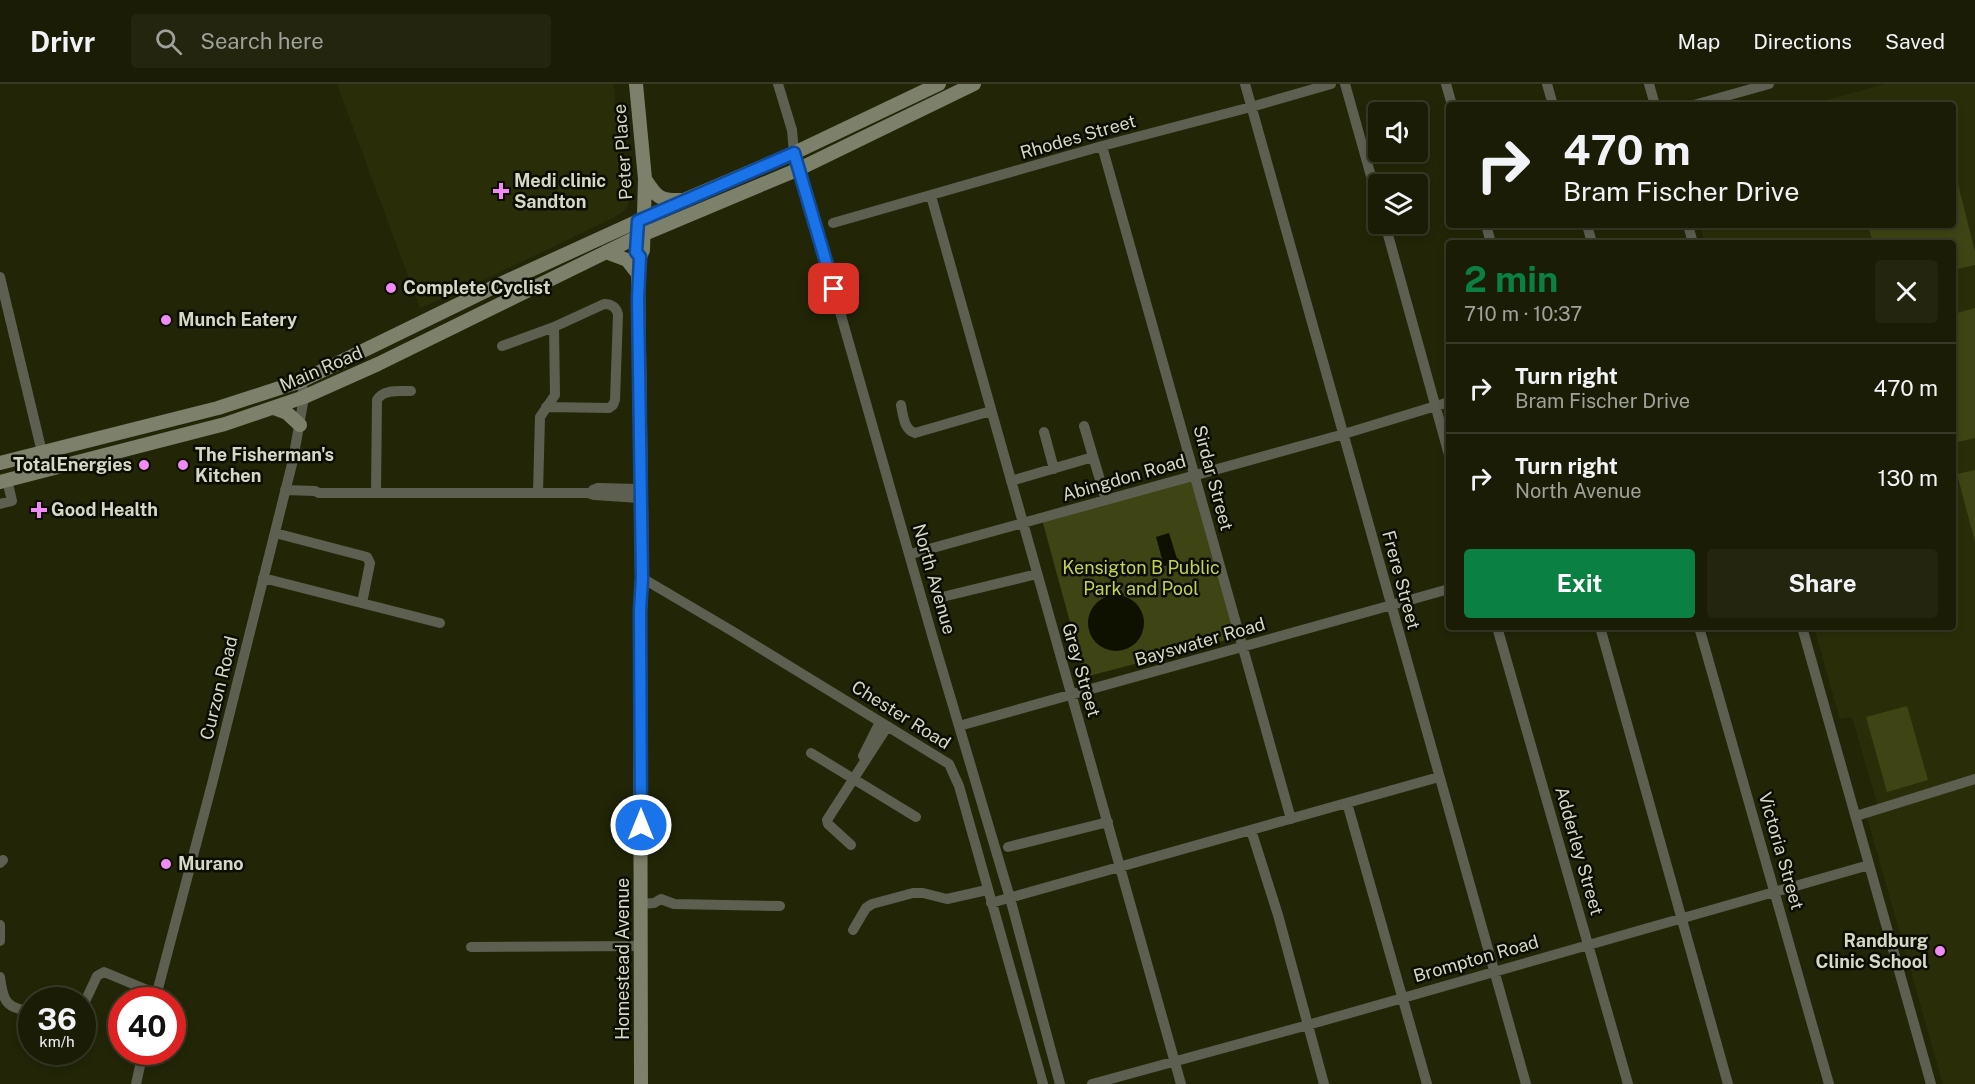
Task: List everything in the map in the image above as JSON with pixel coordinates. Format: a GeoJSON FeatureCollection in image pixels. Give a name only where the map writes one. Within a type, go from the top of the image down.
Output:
{"type":"FeatureCollection","features":[{"type":"Feature","properties":{"kind":"main road","name":"Peter Place"},"geometry":{"type":"LineString","coordinates":[[629,84],[641,220]]}},
{"type":"Feature","properties":{"kind":"main road","name":"Peter Place"},"geometry":{"type":"LineString","coordinates":[[636,84],[645,179],[641,220]]}},
{"type":"Feature","properties":{"kind":"main road","name":"Main Road"},"geometry":{"type":"LineString","coordinates":[[0,463],[218,408],[301,381],[498,285],[684,200],[794,153],[939,84]]}},
{"type":"Feature","properties":{"kind":"main road","name":"Main Road"},"geometry":{"type":"LineString","coordinates":[[4,481],[175,438],[304,397],[386,360],[640,236],[799,169],[974,84]]}},
{"type":"Feature","properties":{"kind":"main road"},"geometry":{"type":"LineString","coordinates":[[645,179],[658,197],[671,201],[684,200]]}},
{"type":"Feature","properties":{"kind":"main road","name":"Homestead Avenue"},"geometry":{"type":"LineString","coordinates":[[641,220],[636,252],[640,257],[638,274],[642,578],[640,610],[647,904],[640,946],[641,1084]]}},
{"type":"Feature","properties":{"kind":"main road"},"geometry":{"type":"LineString","coordinates":[[606,252],[627,260],[638,274]]}},
{"type":"Feature","properties":{"kind":"main road"},"geometry":{"type":"LineString","coordinates":[[274,408],[287,413],[300,425]]}},
{"type":"Feature","properties":{"kind":"street","name":"North Avenue"},"geometry":{"type":"LineString","coordinates":[[778,84],[792,130],[794,153],[1010,898],[1060,1084]]}},
{"type":"Feature","properties":{"kind":"street","name":"Frere Street"},"geometry":{"type":"LineString","coordinates":[[1245,84],[1526,1084]]}},
{"type":"Feature","properties":{"kind":"street","name":"Rhodes Street"},"geometry":{"type":"LineString","coordinates":[[834,223],[1102,146],[1331,84]]}},
{"type":"Feature","properties":{"kind":"street"},"geometry":{"type":"LineString","coordinates":[[1345,84],[1370,174]]}},
{"type":"Feature","properties":{"kind":"street"},"geometry":{"type":"LineString","coordinates":[[1446,84],[1451,102]]}},
{"type":"Feature","properties":{"kind":"street"},"geometry":{"type":"LineString","coordinates":[[1547,84],[1552,102]]}},
{"type":"Feature","properties":{"kind":"street"},"geometry":{"type":"LineString","coordinates":[[1649,84],[1654,102]]}},
{"type":"Feature","properties":{"kind":"street"},"geometry":{"type":"LineString","coordinates":[[1704,102],[1751,87],[1769,84]]}},
{"type":"Feature","properties":{"kind":"street","name":"Sirdar Street"},"geometry":{"type":"LineString","coordinates":[[1102,146],[1292,819]]}},
{"type":"Feature","properties":{"kind":"street","name":"Grey Street"},"geometry":{"type":"LineString","coordinates":[[931,196],[1181,1084]]}},
{"type":"Feature","properties":{"kind":"street"},"geometry":{"type":"LineString","coordinates":[[1388,234],[1446,444]]}},
{"type":"Feature","properties":{"kind":"street"},"geometry":{"type":"LineString","coordinates":[[0,277],[5,321],[45,469]]}},
{"type":"Feature","properties":{"kind":"street"},"geometry":{"type":"LineString","coordinates":[[502,346],[554,327],[604,304],[610,304],[616,309],[618,314],[613,405],[609,408],[546,407]]}},
{"type":"Feature","properties":{"kind":"street"},"geometry":{"type":"LineString","coordinates":[[538,493],[540,417],[555,396],[554,327]]}},
{"type":"Feature","properties":{"kind":"street","name":"Curzon Road"},"geometry":{"type":"LineString","coordinates":[[159,987],[285,493],[304,397],[301,381]]}},
{"type":"Feature","properties":{"kind":"street"},"geometry":{"type":"LineString","coordinates":[[376,492],[377,400],[384,392],[411,391]]}},
{"type":"Feature","properties":{"kind":"street","name":"Abingdon Road"},"geometry":{"type":"LineString","coordinates":[[910,554],[1344,434],[1446,403]]}},
{"type":"Feature","properties":{"kind":"street"},"geometry":{"type":"LineString","coordinates":[[901,405],[907,427],[910,432],[915,433],[991,411]]}},
{"type":"Feature","properties":{"kind":"street"},"geometry":{"type":"LineString","coordinates":[[1084,426],[1106,500]]}},
{"type":"Feature","properties":{"kind":"street"},"geometry":{"type":"LineString","coordinates":[[1044,432],[1054,469]]}},
{"type":"Feature","properties":{"kind":"street"},"geometry":{"type":"LineString","coordinates":[[1011,481],[1094,457]]}},
{"type":"Feature","properties":{"kind":"street"},"geometry":{"type":"LineString","coordinates":[[0,504],[12,501],[4,481]]}},
{"type":"Feature","properties":{"kind":"street"},"geometry":{"type":"LineString","coordinates":[[285,493],[315,495],[319,493],[376,492],[588,493],[594,495],[640,493]]}},
{"type":"Feature","properties":{"kind":"street"},"geometry":{"type":"LineString","coordinates":[[275,533],[368,557],[370,563],[362,603]]}},
{"type":"Feature","properties":{"kind":"street"},"geometry":{"type":"LineString","coordinates":[[938,598],[1037,574]]}},
{"type":"Feature","properties":{"kind":"street"},"geometry":{"type":"LineString","coordinates":[[263,578],[440,623]]}},
{"type":"Feature","properties":{"kind":"street","name":"Chester Road"},"geometry":{"type":"LineString","coordinates":[[642,578],[945,761],[953,770],[1043,1084]]}},
{"type":"Feature","properties":{"kind":"street","name":"Bayswater Road"},"geometry":{"type":"LineString","coordinates":[[959,726],[1446,590]]}},
{"type":"Feature","properties":{"kind":"street","name":"Adderley Street"},"geometry":{"type":"LineString","coordinates":[[1498,630],[1628,1084]]}},
{"type":"Feature","properties":{"kind":"street"},"geometry":{"type":"LineString","coordinates":[[1601,630],[1728,1084]]}},
{"type":"Feature","properties":{"kind":"street","name":"Victoria Street"},"geometry":{"type":"LineString","coordinates":[[1700,630],[1829,1084]]}},
{"type":"Feature","properties":{"kind":"street"},"geometry":{"type":"LineString","coordinates":[[1803,630],[1931,1084]]}},
{"type":"Feature","properties":{"kind":"street"},"geometry":{"type":"LineString","coordinates":[[851,846],[828,824],[827,820],[854,777],[870,738],[884,724]]}},
{"type":"Feature","properties":{"kind":"street"},"geometry":{"type":"LineString","coordinates":[[811,753],[854,777],[916,818]]}},
{"type":"Feature","properties":{"kind":"street"},"geometry":{"type":"LineString","coordinates":[[991,903],[1439,777]]}},
{"type":"Feature","properties":{"kind":"street"},"geometry":{"type":"LineString","coordinates":[[1856,816],[1975,779]]}},
{"type":"Feature","properties":{"kind":"street"},"geometry":{"type":"LineString","coordinates":[[1347,803],[1427,1084]]}},
{"type":"Feature","properties":{"kind":"street"},"geometry":{"type":"LineString","coordinates":[[1008,847],[1108,822]]}},
{"type":"Feature","properties":{"kind":"street"},"geometry":{"type":"LineString","coordinates":[[1251,830],[1278,915],[1324,1084]]}},
{"type":"Feature","properties":{"kind":"street","name":"Brompton Road"},"geometry":{"type":"LineString","coordinates":[[1092,1084],[1869,866]]}},
{"type":"Feature","properties":{"kind":"street"},"geometry":{"type":"LineString","coordinates":[[853,930],[866,908],[872,904],[913,892],[923,892],[947,899],[987,890]]}},
{"type":"Feature","properties":{"kind":"street"},"geometry":{"type":"LineString","coordinates":[[647,904],[661,908],[674,904],[780,906]]}},
{"type":"Feature","properties":{"kind":"street"},"geometry":{"type":"LineString","coordinates":[[0,925],[0,941]]}},
{"type":"Feature","properties":{"kind":"street"},"geometry":{"type":"LineString","coordinates":[[471,947],[640,946]]}},
{"type":"Feature","properties":{"kind":"street"},"geometry":{"type":"LineString","coordinates":[[92,987],[97,976],[104,972],[135,987]]}},
{"type":"Feature","properties":{"kind":"street"},"geometry":{"type":"LineString","coordinates":[[0,977],[6,1002],[18,1009]]}},
{"type":"Feature","properties":{"kind":"street"},"geometry":{"type":"LineString","coordinates":[[135,1084],[140,1065]]}},
{"type":"Feature","properties":{"kind":"shaded area","name":"Medi clinic Sandton"},"geometry":{"type":"Polygon","coordinates":[[[337,84],[613,84],[629,203],[624,211],[613,218],[420,308],[337,84]]]}},
{"type":"Feature","properties":{"kind":"shaded area"},"geometry":{"type":"Polygon","coordinates":[[[1885,84],[1975,84],[1975,1084],[1943,1084],[1867,817],[1880,813],[1852,717],[1840,719],[1815,630],[1956,630],[1956,240],[1704,240],[1701,228],[1956,228],[1956,102],[1820,102],[1885,84]]]}},
{"type":"Feature","properties":{"kind":"shaded area"},"geometry":{"type":"Polygon","coordinates":[[[1169,533],[1178,562],[1164,566],[1156,537],[1169,533]]]}},
{"type":"Feature","properties":{"kind":"shaded area"},"geometry":{"type":"Polygon","coordinates":[[[1116,595],[1127,597],[1136,603],[1142,612],[1144,623],[1142,634],[1136,643],[1127,649],[1116,651],[1105,649],[1096,643],[1090,634],[1088,623],[1090,612],[1096,603],[1105,597],[1116,595]]]}},
{"type":"Feature","properties":{"kind":"green space"},"geometry":{"type":"Polygon","coordinates":[[[1956,176],[1975,252],[1975,265],[1956,269],[1956,240],[1872,240],[1869,228],[1956,228],[1956,176]]]}},
{"type":"Feature","properties":{"kind":"green space"},"geometry":{"type":"Polygon","coordinates":[[[1975,308],[1975,438],[1956,442],[1956,313],[1975,308]]]}},
{"type":"Feature","properties":{"kind":"green space"},"geometry":{"type":"Polygon","coordinates":[[[1975,470],[1975,542],[1957,474],[1975,470]]]}},
{"type":"Feature","properties":{"kind":"green space","name":"Kensigton B Public Park and Pool"},"geometry":{"type":"Polygon","coordinates":[[[1197,471],[1238,637],[1085,677],[1041,516],[1197,471]]]}},
{"type":"Feature","properties":{"kind":"green space"},"geometry":{"type":"Polygon","coordinates":[[[1907,706],[1928,780],[1887,792],[1866,717],[1907,706]]]}},
{"type":"Feature","properties":{"kind":"place","name":"Medi clinic Sandton"},"geometry":{"type":"Point","coordinates":[501,191]}},
{"type":"Feature","properties":{"kind":"place","name":"Complete Cyclist"},"geometry":{"type":"Point","coordinates":[391,288]}},
{"type":"Feature","properties":{"kind":"place","name":"Munch Eatery"},"geometry":{"type":"Point","coordinates":[166,320]}},
{"type":"Feature","properties":{"kind":"place","name":"TotalEnergies"},"geometry":{"type":"Point","coordinates":[144,465]}},
{"type":"Feature","properties":{"kind":"place","name":"The Fisherman's Kitchen"},"geometry":{"type":"Point","coordinates":[183,465]}},
{"type":"Feature","properties":{"kind":"place","name":"Good Health"},"geometry":{"type":"Point","coordinates":[39,510]}},
{"type":"Feature","properties":{"kind":"place","name":"Murano"},"geometry":{"type":"Point","coordinates":[166,864]}},
{"type":"Feature","properties":{"kind":"place","name":"Randburg Clinic School"},"geometry":{"type":"Point","coordinates":[1940,951]}},
{"type":"Feature","properties":{"kind":"route"},"geometry":{"type":"LineString","coordinates":[[641,825],[640,610],[642,578],[638,328],[640,257],[636,252],[638,221],[794,153],[834,289]]}}]}
